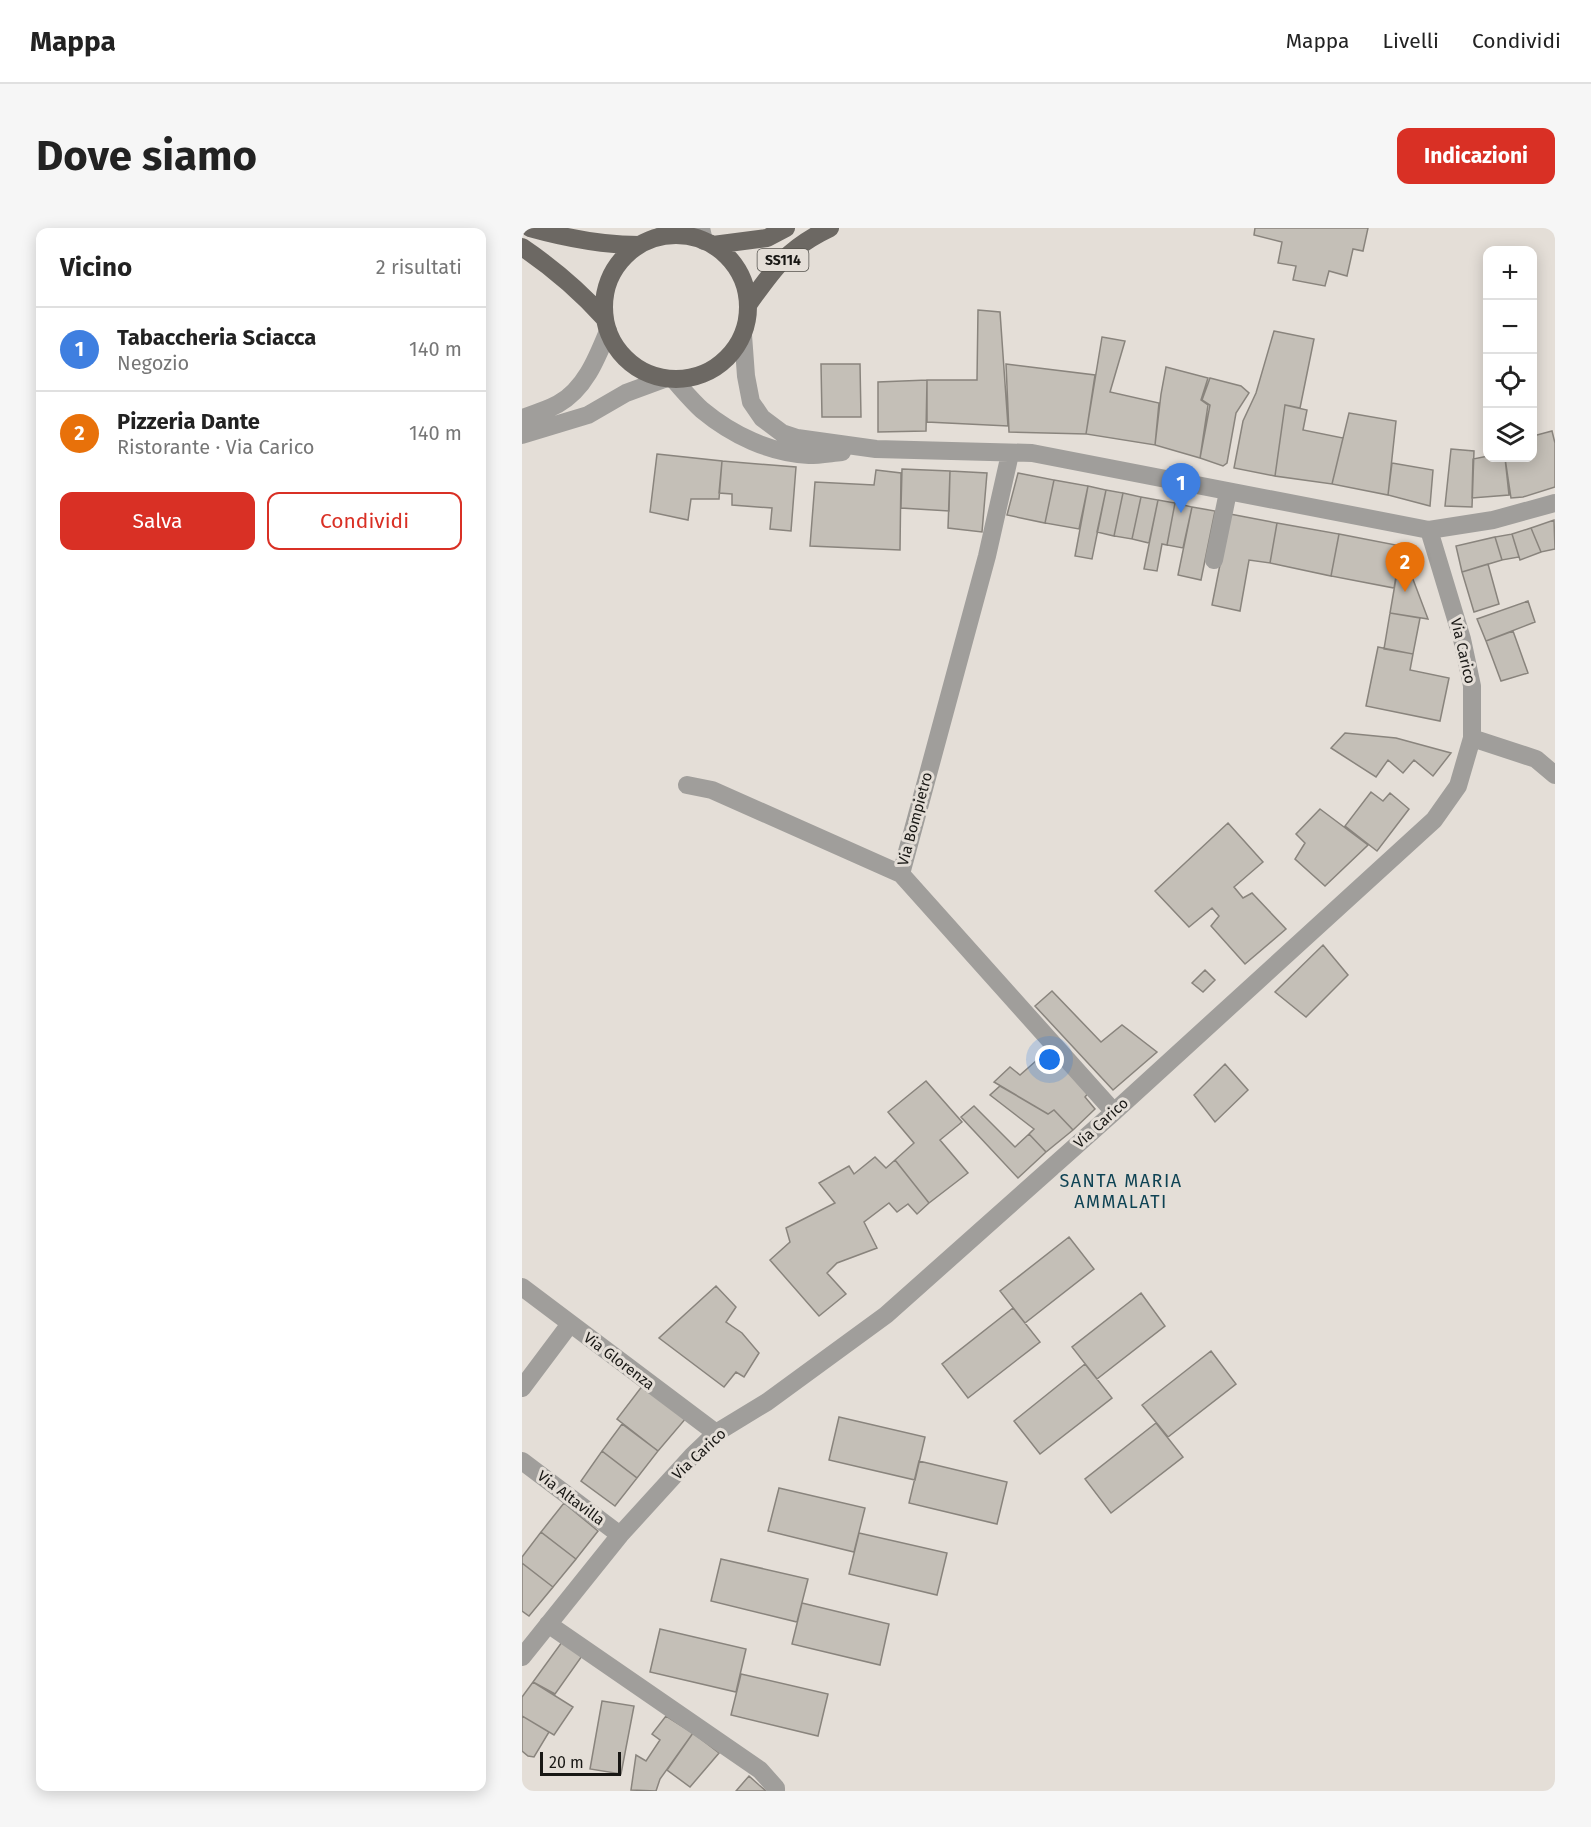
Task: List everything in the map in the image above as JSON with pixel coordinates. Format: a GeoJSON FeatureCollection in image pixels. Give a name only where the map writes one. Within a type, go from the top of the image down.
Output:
{"type":"FeatureCollection","features":[{"type":"Feature","properties":{"kind":"main road"},"geometry":{"type":"LineString","coordinates":[[530,228],[565,238],[606,245],[639,245]]}},
{"type":"Feature","properties":{"kind":"main road","name":"SS114"},"geometry":{"type":"LineString","coordinates":[[706,238],[767,238],[786,228]]}},
{"type":"Feature","properties":{"kind":"main road","name":"SS114"},"geometry":{"type":"LineString","coordinates":[[748,304],[776,266],[806,239],[830,228]]}},
{"type":"Feature","properties":{"kind":"main road"},"geometry":{"type":"LineString","coordinates":[[522,247],[584,296],[606,325],[617,348],[629,363],[646,373],[669,379],[691,378],[707,372],[722,363],[734,350],[743,335],[747,320],[748,304],[745,287],[738,270],[727,256],[706,238],[664,232],[639,245],[620,263],[608,285],[604,302],[606,325]]}},
{"type":"Feature","properties":{"kind":"street"},"geometry":{"type":"LineString","coordinates":[[522,418],[559,404],[582,383],[594,365],[606,325]]}},
{"type":"Feature","properties":{"kind":"street"},"geometry":{"type":"LineString","coordinates":[[743,335],[746,376],[751,402],[762,418],[782,433],[797,438],[876,449],[1032,453],[1429,530],[1493,520],[1555,503]]}},
{"type":"Feature","properties":{"kind":"street"},"geometry":{"type":"LineString","coordinates":[[522,435],[588,415],[626,393],[669,379],[702,410],[730,430],[755,443],[785,452],[810,455],[876,449]]}},
{"type":"Feature","properties":{"kind":"street","name":"Via Bompietro"},"geometry":{"type":"LineString","coordinates":[[1010,454],[987,556],[901,874],[1114,1112]]}},
{"type":"Feature","properties":{"kind":"street"},"geometry":{"type":"LineString","coordinates":[[1214,560],[1228,492]]}},
{"type":"Feature","properties":{"kind":"street","name":"Via Carico"},"geometry":{"type":"LineString","coordinates":[[525,1647],[548,1624],[620,1535],[716,1433],[767,1402],[886,1315],[1114,1112],[1434,820],[1458,786],[1472,738],[1472,686],[1462,639],[1429,530]]}},
{"type":"Feature","properties":{"kind":"street"},"geometry":{"type":"LineString","coordinates":[[1472,738],[1536,759],[1555,775]]}},
{"type":"Feature","properties":{"kind":"street"},"geometry":{"type":"LineString","coordinates":[[687,785],[712,790],[901,874]]}},
{"type":"Feature","properties":{"kind":"street","name":"Via Glorenza"},"geometry":{"type":"LineString","coordinates":[[522,1287],[716,1433]]}},
{"type":"Feature","properties":{"kind":"street"},"geometry":{"type":"LineString","coordinates":[[522,1388],[570,1324]]}},
{"type":"Feature","properties":{"kind":"street","name":"Via Altavilla"},"geometry":{"type":"LineString","coordinates":[[522,1461],[620,1535]]}},
{"type":"Feature","properties":{"kind":"street"},"geometry":{"type":"LineString","coordinates":[[548,1624],[760,1770],[776,1788],[776,1791]]}},
{"type":"Feature","properties":{"kind":"building"},"geometry":{"type":"Polygon","coordinates":[[[1255,228],[1368,228],[1363,251],[1353,249],[1347,276],[1329,271],[1325,286],[1293,280],[1296,266],[1278,263],[1282,242],[1254,235],[1255,228]]]}},
{"type":"Feature","properties":{"kind":"building"},"geometry":{"type":"Polygon","coordinates":[[[978,310],[1000,312],[1008,426],[927,422],[927,380],[977,380],[978,310]]]}},
{"type":"Feature","properties":{"kind":"building"},"geometry":{"type":"Polygon","coordinates":[[[1274,331],[1314,339],[1300,408],[1285,405],[1275,476],[1234,468],[1243,421],[1256,393],[1274,331]]]}},
{"type":"Feature","properties":{"kind":"building"},"geometry":{"type":"Polygon","coordinates":[[[1102,337],[1125,341],[1110,392],[1159,403],[1155,445],[1086,434],[1102,337]]]}},
{"type":"Feature","properties":{"kind":"building"},"geometry":{"type":"Polygon","coordinates":[[[821,364],[860,364],[861,417],[822,417],[821,364]]]}},
{"type":"Feature","properties":{"kind":"building"},"geometry":{"type":"Polygon","coordinates":[[[1006,364],[1095,375],[1086,434],[1009,432],[1006,364]]]}},
{"type":"Feature","properties":{"kind":"building"},"geometry":{"type":"Polygon","coordinates":[[[1166,367],[1208,378],[1201,400],[1208,405],[1200,458],[1155,445],[1166,367]]]}},
{"type":"Feature","properties":{"kind":"building"},"geometry":{"type":"Polygon","coordinates":[[[1210,378],[1241,386],[1249,393],[1236,413],[1227,463],[1223,466],[1200,458],[1210,405],[1202,400],[1210,378]]]}},
{"type":"Feature","properties":{"kind":"building"},"geometry":{"type":"Polygon","coordinates":[[[927,380],[926,431],[878,432],[878,382],[927,380]]]}},
{"type":"Feature","properties":{"kind":"building"},"geometry":{"type":"Polygon","coordinates":[[[1285,405],[1307,410],[1303,430],[1343,438],[1332,484],[1275,476],[1285,405]]]}},
{"type":"Feature","properties":{"kind":"building"},"geometry":{"type":"Polygon","coordinates":[[[1349,413],[1396,421],[1388,495],[1332,484],[1349,413]]]}},
{"type":"Feature","properties":{"kind":"building"},"geometry":{"type":"Polygon","coordinates":[[[1552,431],[1555,443],[1555,487],[1523,497],[1511,498],[1506,462],[1537,462],[1537,435],[1552,431]]]}},
{"type":"Feature","properties":{"kind":"building"},"geometry":{"type":"Polygon","coordinates":[[[1451,449],[1474,451],[1472,507],[1445,506],[1451,449]]]}},
{"type":"Feature","properties":{"kind":"building"},"geometry":{"type":"Polygon","coordinates":[[[657,454],[722,461],[719,499],[691,499],[688,520],[650,512],[657,454]]]}},
{"type":"Feature","properties":{"kind":"building"},"geometry":{"type":"Polygon","coordinates":[[[1483,457],[1483,462],[1505,462],[1509,495],[1472,498],[1473,459],[1483,457]]]}},
{"type":"Feature","properties":{"kind":"building"},"geometry":{"type":"Polygon","coordinates":[[[722,461],[796,467],[791,531],[770,529],[772,508],[732,505],[732,494],[719,493],[722,461]]]}},
{"type":"Feature","properties":{"kind":"building"},"geometry":{"type":"Polygon","coordinates":[[[1392,463],[1433,470],[1430,506],[1388,495],[1392,463]]]}},
{"type":"Feature","properties":{"kind":"building"},"geometry":{"type":"Polygon","coordinates":[[[902,469],[950,471],[949,511],[901,508],[902,469]]]}},
{"type":"Feature","properties":{"kind":"building"},"geometry":{"type":"Polygon","coordinates":[[[876,470],[901,473],[900,550],[810,546],[815,482],[874,485],[876,470]]]}},
{"type":"Feature","properties":{"kind":"building"},"geometry":{"type":"Polygon","coordinates":[[[950,471],[987,473],[982,532],[948,528],[950,471]]]}},
{"type":"Feature","properties":{"kind":"building"},"geometry":{"type":"Polygon","coordinates":[[[1018,473],[1054,480],[1045,523],[1007,515],[1018,473]]]}},
{"type":"Feature","properties":{"kind":"building"},"geometry":{"type":"Polygon","coordinates":[[[1054,480],[1088,486],[1079,529],[1045,523],[1054,480]]]}},
{"type":"Feature","properties":{"kind":"building"},"geometry":{"type":"Polygon","coordinates":[[[1088,486],[1106,490],[1092,559],[1075,556],[1088,486]]]}},
{"type":"Feature","properties":{"kind":"building"},"geometry":{"type":"Polygon","coordinates":[[[1106,490],[1123,493],[1114,536],[1097,532],[1106,490]]]}},
{"type":"Feature","properties":{"kind":"building"},"geometry":{"type":"Polygon","coordinates":[[[1123,493],[1141,497],[1132,539],[1114,536],[1123,493]]]}},
{"type":"Feature","properties":{"kind":"building"},"geometry":{"type":"Polygon","coordinates":[[[1141,497],[1158,500],[1149,543],[1132,539],[1141,497]]]}},
{"type":"Feature","properties":{"kind":"building"},"geometry":{"type":"Polygon","coordinates":[[[1158,500],[1175,503],[1167,545],[1162,544],[1157,571],[1144,569],[1158,500]]]}},
{"type":"Feature","properties":{"kind":"building"},"geometry":{"type":"Polygon","coordinates":[[[1175,503],[1192,507],[1183,548],[1167,545],[1175,503]]]}},
{"type":"Feature","properties":{"kind":"building"},"geometry":{"type":"Polygon","coordinates":[[[1192,507],[1215,511],[1201,580],[1178,575],[1192,507]]]}},
{"type":"Feature","properties":{"kind":"building"},"geometry":{"type":"Polygon","coordinates":[[[1230,514],[1277,523],[1270,563],[1249,560],[1240,611],[1212,605],[1230,514]]]}},
{"type":"Feature","properties":{"kind":"building"},"geometry":{"type":"Polygon","coordinates":[[[1554,520],[1555,549],[1541,552],[1531,528],[1554,520]]]}},
{"type":"Feature","properties":{"kind":"building"},"geometry":{"type":"Polygon","coordinates":[[[1277,523],[1339,534],[1331,576],[1270,563],[1277,523]]]}},
{"type":"Feature","properties":{"kind":"building"},"geometry":{"type":"Polygon","coordinates":[[[1531,528],[1541,552],[1520,560],[1512,534],[1531,528]]]}},
{"type":"Feature","properties":{"kind":"building"},"geometry":{"type":"Polygon","coordinates":[[[1339,534],[1401,546],[1394,588],[1331,576],[1339,534]]]}},
{"type":"Feature","properties":{"kind":"building"},"geometry":{"type":"Polygon","coordinates":[[[1512,534],[1519,557],[1502,560],[1495,537],[1512,534]]]}},
{"type":"Feature","properties":{"kind":"building"},"geometry":{"type":"Polygon","coordinates":[[[1495,537],[1502,560],[1462,572],[1456,546],[1495,537]]]}},
{"type":"Feature","properties":{"kind":"building"},"geometry":{"type":"Polygon","coordinates":[[[1399,561],[1408,566],[1428,619],[1390,613],[1399,561]]]}},
{"type":"Feature","properties":{"kind":"building"},"geometry":{"type":"Polygon","coordinates":[[[1488,564],[1499,604],[1474,612],[1462,572],[1488,564]]]}},
{"type":"Feature","properties":{"kind":"building"},"geometry":{"type":"Polygon","coordinates":[[[1528,601],[1535,622],[1486,641],[1477,619],[1528,601]]]}},
{"type":"Feature","properties":{"kind":"building"},"geometry":{"type":"Polygon","coordinates":[[[1390,613],[1420,618],[1413,654],[1384,649],[1390,613]]]}},
{"type":"Feature","properties":{"kind":"building"},"geometry":{"type":"Polygon","coordinates":[[[1513,631],[1528,673],[1501,681],[1486,641],[1513,631]]]}},
{"type":"Feature","properties":{"kind":"building"},"geometry":{"type":"Polygon","coordinates":[[[1378,647],[1413,654],[1410,670],[1449,678],[1440,721],[1366,706],[1378,647]]]}},
{"type":"Feature","properties":{"kind":"building"},"geometry":{"type":"Polygon","coordinates":[[[1345,733],[1396,738],[1451,753],[1433,776],[1414,760],[1403,773],[1388,760],[1376,777],[1331,748],[1345,733]]]}},
{"type":"Feature","properties":{"kind":"building"},"geometry":{"type":"Polygon","coordinates":[[[1371,792],[1383,801],[1390,793],[1409,809],[1377,851],[1345,826],[1371,792]]]}},
{"type":"Feature","properties":{"kind":"building"},"geometry":{"type":"Polygon","coordinates":[[[1320,809],[1368,845],[1325,886],[1295,859],[1305,843],[1296,834],[1320,809]]]}},
{"type":"Feature","properties":{"kind":"building"},"geometry":{"type":"Polygon","coordinates":[[[1228,823],[1263,862],[1234,887],[1243,898],[1252,893],[1286,929],[1245,964],[1211,926],[1219,916],[1212,908],[1189,927],[1155,891],[1228,823]]]}},
{"type":"Feature","properties":{"kind":"building"},"geometry":{"type":"Polygon","coordinates":[[[1323,945],[1348,975],[1306,1017],[1275,992],[1323,945]]]}},
{"type":"Feature","properties":{"kind":"building"},"geometry":{"type":"Polygon","coordinates":[[[1205,970],[1215,980],[1203,992],[1192,983],[1205,970]]]}},
{"type":"Feature","properties":{"kind":"building"},"geometry":{"type":"Polygon","coordinates":[[[1052,991],[1101,1042],[1122,1025],[1157,1052],[1113,1090],[1035,1006],[1052,991]]]}},
{"type":"Feature","properties":{"kind":"building"},"geometry":{"type":"Polygon","coordinates":[[[1045,1053],[1056,1064],[1060,1061],[1089,1092],[1085,1097],[1095,1109],[1073,1130],[1054,1110],[1048,1114],[994,1082],[1010,1067],[1020,1075],[1045,1053]]]}},
{"type":"Feature","properties":{"kind":"building"},"geometry":{"type":"Polygon","coordinates":[[[1225,1064],[1248,1090],[1215,1122],[1194,1095],[1225,1064]]]}},
{"type":"Feature","properties":{"kind":"building"},"geometry":{"type":"Polygon","coordinates":[[[926,1081],[962,1122],[940,1140],[968,1173],[929,1203],[895,1160],[914,1143],[888,1112],[926,1081]]]}},
{"type":"Feature","properties":{"kind":"building"},"geometry":{"type":"Polygon","coordinates":[[[1000,1086],[1048,1114],[1054,1110],[1073,1130],[1046,1152],[1029,1134],[1034,1129],[990,1095],[1000,1086]]]}},
{"type":"Feature","properties":{"kind":"building"},"geometry":{"type":"Polygon","coordinates":[[[974,1106],[1015,1147],[1029,1134],[1046,1152],[1018,1178],[961,1117],[974,1106]]]}},
{"type":"Feature","properties":{"kind":"building"},"geometry":{"type":"Polygon","coordinates":[[[875,1157],[886,1168],[895,1160],[929,1203],[917,1214],[908,1204],[897,1212],[889,1203],[864,1222],[877,1248],[837,1263],[827,1273],[846,1294],[819,1316],[770,1260],[790,1242],[786,1228],[835,1203],[819,1183],[849,1166],[854,1174],[875,1157]]]}},
{"type":"Feature","properties":{"kind":"building"},"geometry":{"type":"Polygon","coordinates":[[[1069,1237],[1094,1269],[1025,1323],[1000,1291],[1069,1237]]]}},
{"type":"Feature","properties":{"kind":"building"},"geometry":{"type":"Polygon","coordinates":[[[716,1286],[736,1307],[726,1322],[742,1333],[759,1353],[744,1377],[736,1372],[724,1387],[659,1338],[716,1286]]]}},
{"type":"Feature","properties":{"kind":"building"},"geometry":{"type":"Polygon","coordinates":[[[1141,1293],[1165,1326],[1097,1379],[1072,1347],[1141,1293]]]}},
{"type":"Feature","properties":{"kind":"building"},"geometry":{"type":"Polygon","coordinates":[[[1013,1308],[1040,1342],[968,1398],[942,1364],[1013,1308]]]}},
{"type":"Feature","properties":{"kind":"building"},"geometry":{"type":"Polygon","coordinates":[[[1211,1351],[1236,1384],[1168,1437],[1142,1405],[1211,1351]]]}},
{"type":"Feature","properties":{"kind":"building"},"geometry":{"type":"Polygon","coordinates":[[[1085,1364],[1112,1398],[1040,1454],[1014,1421],[1085,1364]]]}},
{"type":"Feature","properties":{"kind":"building"},"geometry":{"type":"Polygon","coordinates":[[[643,1385],[687,1417],[658,1451],[617,1419],[643,1385]]]}},
{"type":"Feature","properties":{"kind":"building"},"geometry":{"type":"Polygon","coordinates":[[[839,1417],[925,1437],[915,1480],[829,1460],[839,1417]]]}},
{"type":"Feature","properties":{"kind":"building"},"geometry":{"type":"Polygon","coordinates":[[[1156,1423],[1183,1457],[1111,1513],[1085,1479],[1156,1423]]]}},
{"type":"Feature","properties":{"kind":"building"},"geometry":{"type":"Polygon","coordinates":[[[622,1424],[658,1451],[637,1478],[602,1451],[622,1424]]]}},
{"type":"Feature","properties":{"kind":"building"},"geometry":{"type":"Polygon","coordinates":[[[602,1451],[637,1478],[615,1506],[581,1481],[602,1451]]]}},
{"type":"Feature","properties":{"kind":"building"},"geometry":{"type":"Polygon","coordinates":[[[919,1461],[1007,1482],[997,1524],[909,1503],[919,1461]]]}},
{"type":"Feature","properties":{"kind":"building"},"geometry":{"type":"Polygon","coordinates":[[[779,1488],[865,1508],[854,1552],[768,1531],[779,1488]]]}},
{"type":"Feature","properties":{"kind":"building"},"geometry":{"type":"Polygon","coordinates":[[[564,1503],[598,1531],[576,1559],[541,1532],[564,1503]]]}},
{"type":"Feature","properties":{"kind":"building"},"geometry":{"type":"Polygon","coordinates":[[[541,1532],[576,1559],[553,1587],[522,1563],[522,1557],[541,1532]]]}},
{"type":"Feature","properties":{"kind":"building"},"geometry":{"type":"Polygon","coordinates":[[[859,1533],[947,1553],[937,1595],[849,1574],[859,1533]]]}},
{"type":"Feature","properties":{"kind":"building"},"geometry":{"type":"Polygon","coordinates":[[[721,1559],[808,1579],[797,1622],[711,1601],[721,1559]]]}},
{"type":"Feature","properties":{"kind":"building"},"geometry":{"type":"Polygon","coordinates":[[[522,1563],[553,1587],[529,1616],[522,1611],[522,1563]]]}},
{"type":"Feature","properties":{"kind":"building"},"geometry":{"type":"Polygon","coordinates":[[[802,1603],[889,1624],[880,1665],[792,1644],[802,1603]]]}},
{"type":"Feature","properties":{"kind":"building"},"geometry":{"type":"Polygon","coordinates":[[[660,1629],[746,1649],[736,1692],[650,1672],[660,1629]]]}},
{"type":"Feature","properties":{"kind":"building"},"geometry":{"type":"Polygon","coordinates":[[[562,1642],[582,1656],[555,1694],[533,1682],[562,1642]]]}},
{"type":"Feature","properties":{"kind":"building"},"geometry":{"type":"Polygon","coordinates":[[[741,1674],[828,1694],[818,1736],[731,1715],[741,1674]]]}},
{"type":"Feature","properties":{"kind":"building"},"geometry":{"type":"Polygon","coordinates":[[[533,1682],[573,1707],[554,1735],[522,1716],[522,1697],[533,1682]]]}},
{"type":"Feature","properties":{"kind":"building"},"geometry":{"type":"Polygon","coordinates":[[[602,1701],[634,1706],[621,1774],[590,1769],[602,1701]]]}},
{"type":"Feature","properties":{"kind":"building"},"geometry":{"type":"Polygon","coordinates":[[[522,1716],[549,1732],[534,1757],[522,1751],[522,1716]]]}},
{"type":"Feature","properties":{"kind":"building"},"geometry":{"type":"Polygon","coordinates":[[[666,1716],[693,1733],[660,1779],[656,1791],[631,1790],[636,1755],[646,1761],[660,1740],[652,1734],[666,1716]]]}},
{"type":"Feature","properties":{"kind":"building"},"geometry":{"type":"Polygon","coordinates":[[[693,1733],[719,1753],[690,1787],[667,1770],[693,1733]]]}},
{"type":"Feature","properties":{"kind":"building"},"geometry":{"type":"Polygon","coordinates":[[[749,1776],[759,1785],[766,1791],[736,1791],[749,1776]]]}},
{"type":"Feature","properties":{"kind":"place","name":"Tabaccheria Sciacca"},"geometry":{"type":"Point","coordinates":[1181,513]}},
{"type":"Feature","properties":{"kind":"place","name":"Pizzeria Dante"},"geometry":{"type":"Point","coordinates":[1405,592]}},
{"type":"Feature","properties":{"kind":"district","name":"SANTA MARIA AMMALATI"},"geometry":{"type":"Point","coordinates":[1121,1191]}}]}
